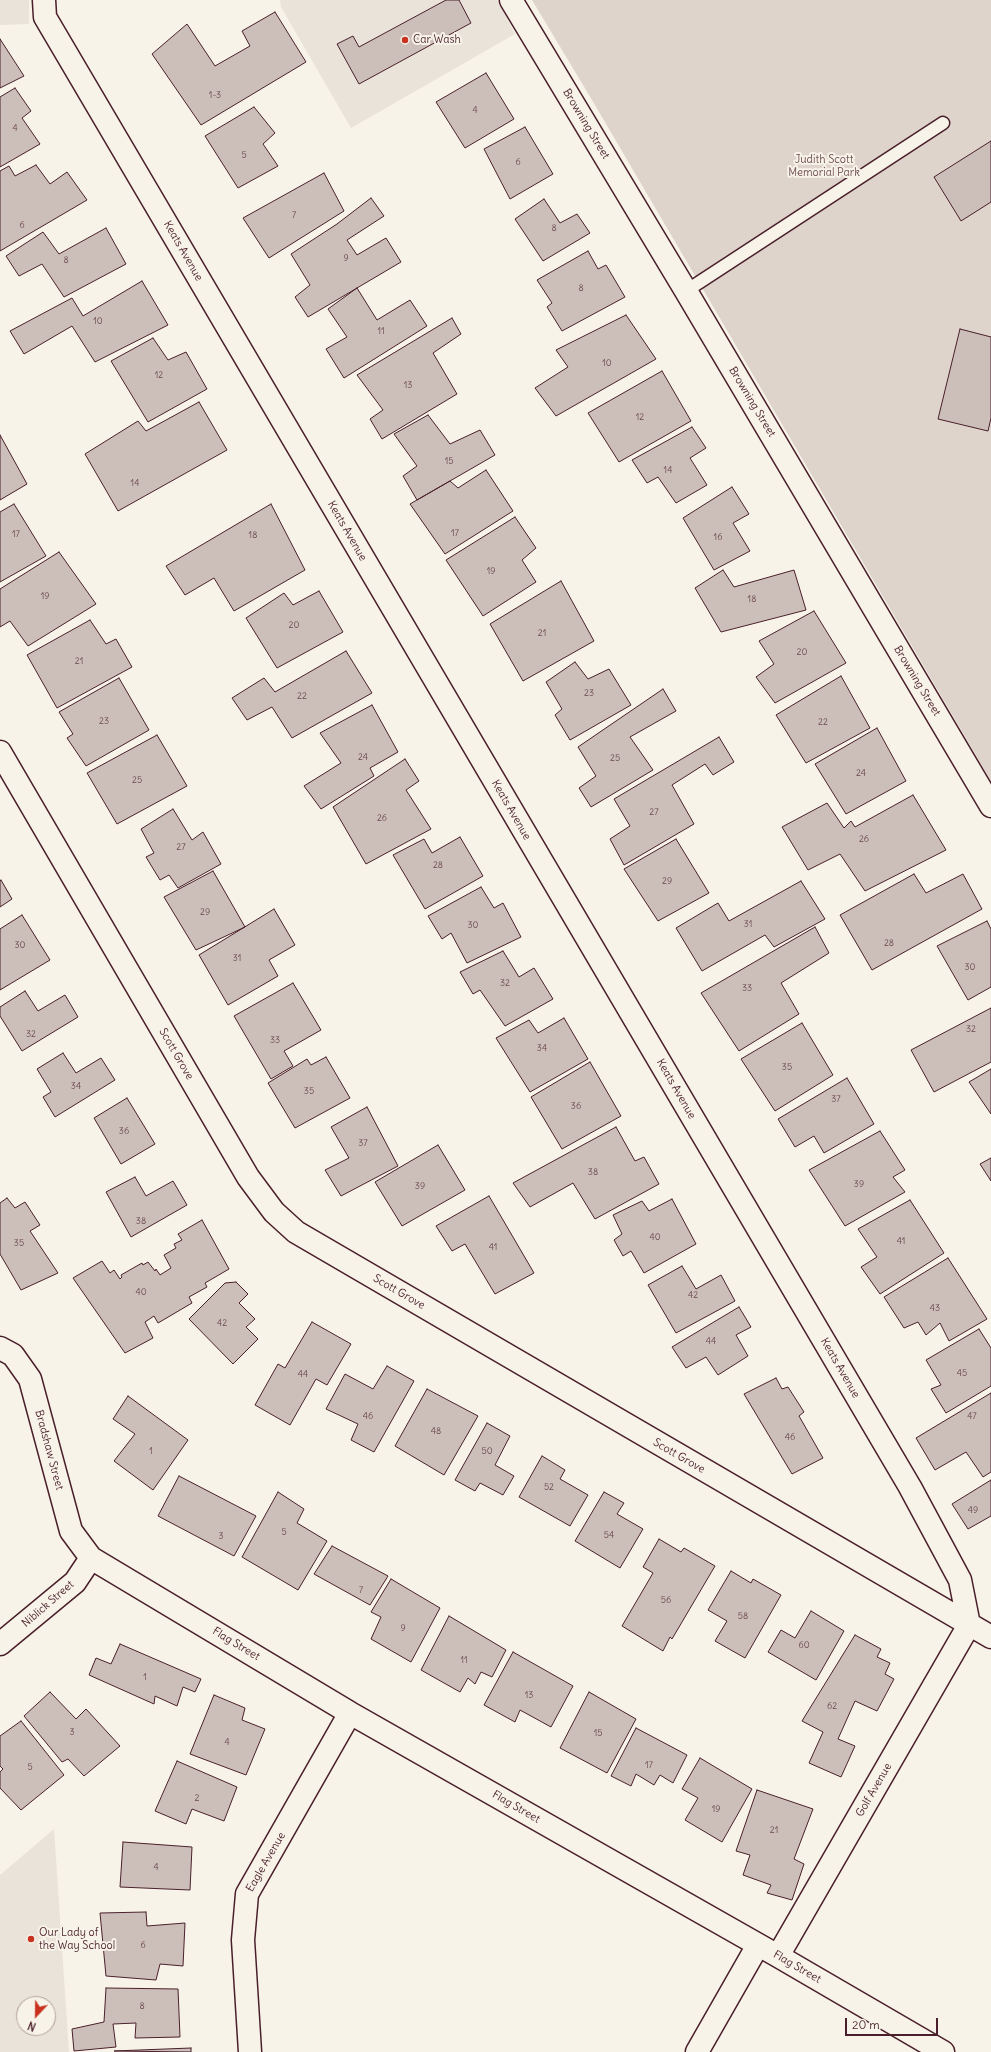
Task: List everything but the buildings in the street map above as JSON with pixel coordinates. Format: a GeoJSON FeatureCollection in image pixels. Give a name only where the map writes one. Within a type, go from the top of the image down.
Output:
{"type":"FeatureCollection","features":[{"type":"Feature","properties":{"kind":"street","name":"Keats Avenue"},"geometry":{"type":"LineString","coordinates":[[44,0],[45,18],[910,1487],[960,1580],[969,1624]]}},
{"type":"Feature","properties":{"kind":"street","name":"Browning Street"},"geometry":{"type":"LineString","coordinates":[[511,0],[686,291],[991,806]]}},
{"type":"Feature","properties":{"kind":"street","name":"Scott Grove"},"geometry":{"type":"LineString","coordinates":[[0,752],[248,1177],[274,1212],[296,1232],[991,1637]]}},
{"type":"Feature","properties":{"kind":"street","name":"Bradshaw Street"},"geometry":{"type":"LineString","coordinates":[[0,1348],[13,1355],[30,1379],[71,1531],[91,1558]]}},
{"type":"Feature","properties":{"kind":"street","name":"Niblick Street"},"geometry":{"type":"LineString","coordinates":[[0,1644],[75,1582],[91,1558]]}},
{"type":"Feature","properties":{"kind":"street","name":"Flag Street"},"geometry":{"type":"LineString","coordinates":[[91,1558],[350,1713],[778,1956],[943,2052]]}},
{"type":"Feature","properties":{"kind":"street","name":"Golf Avenue"},"geometry":{"type":"LineString","coordinates":[[778,1956],[969,1624]]}},
{"type":"Feature","properties":{"kind":"street","name":"Eagle Avenue"},"geometry":{"type":"LineString","coordinates":[[250,2052],[243,1940],[247,1894],[350,1713]]}},
{"type":"Feature","properties":{"kind":"street"},"geometry":{"type":"LineString","coordinates":[[697,2052],[758,1945]]}},
{"type":"Feature","properties":{"kind":"lane"},"geometry":{"type":"LineString","coordinates":[[686,291],[943,123]]}},
{"type":"Feature","properties":{"kind":"shaded area"},"geometry":{"type":"Polygon","coordinates":[[[0,0],[29,0],[29,24],[0,25],[0,0]]]}},
{"type":"Feature","properties":{"kind":"shaded area"},"geometry":{"type":"Polygon","coordinates":[[[280,0],[497,0],[515,34],[351,128],[281,7],[280,0]]]}},
{"type":"Feature","properties":{"kind":"shaded area","name":"Our Lady of the Way School"},"geometry":{"type":"Polygon","coordinates":[[[54,1829],[69,2052],[0,2052],[0,1875],[54,1829]]]}},
{"type":"Feature","properties":{"kind":"green space","name":"Judith Scott Memorial Park"},"geometry":{"type":"Polygon","coordinates":[[[532,0],[991,0],[991,781],[592,100],[532,0]]]}},
{"type":"Feature","properties":{"kind":"place","name":"Car Wash"},"geometry":{"type":"Point","coordinates":[405,40]}},
{"type":"Feature","properties":{"kind":"place","name":"Our Lady of the Way School"},"geometry":{"type":"Point","coordinates":[31,1939]}}]}
